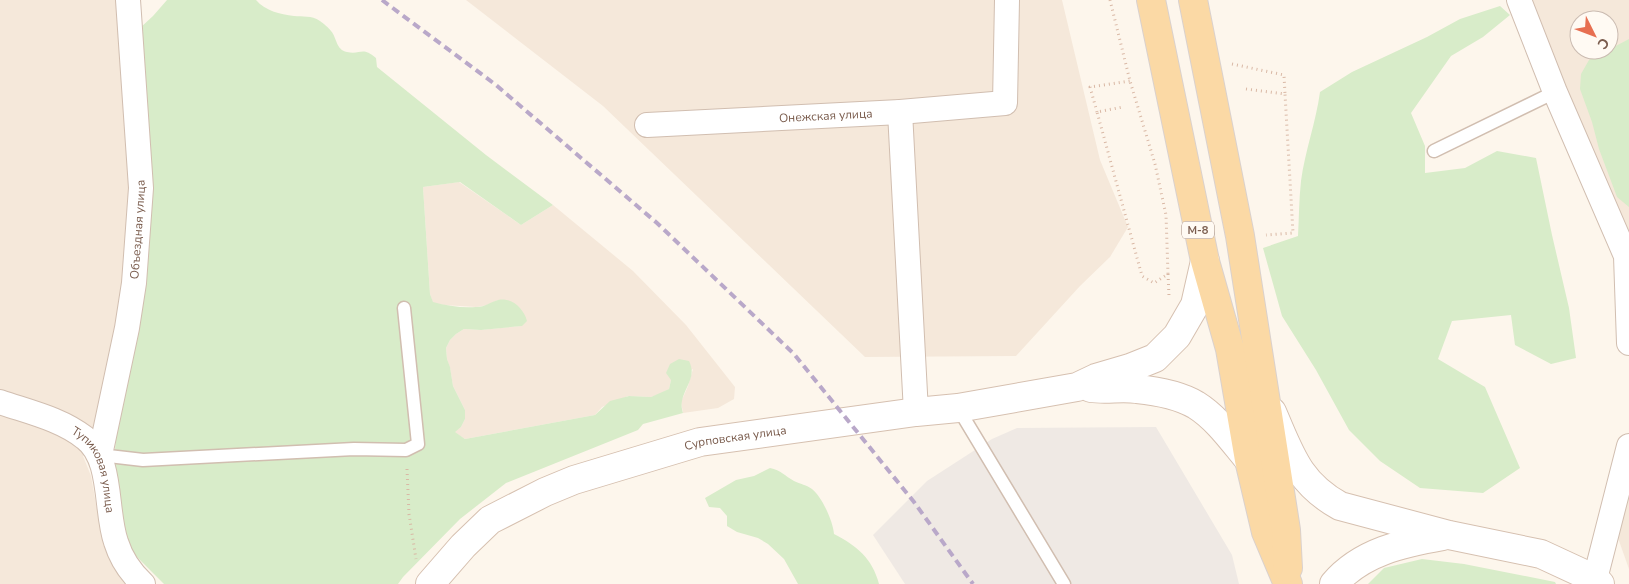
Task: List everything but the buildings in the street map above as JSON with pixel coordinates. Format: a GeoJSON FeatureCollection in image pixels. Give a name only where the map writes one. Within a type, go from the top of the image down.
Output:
{"type":"FeatureCollection","features":[{"type":"Feature","properties":{"kind":"main road","name":"М-8"},"geometry":{"type":"LineString","coordinates":[[1151,0],[1205,261],[1230,349],[1250,460],[1266,532],[1289,584]]}},
{"type":"Feature","properties":{"kind":"main road","name":"М-8"},"geometry":{"type":"LineString","coordinates":[[1193,0],[1240,236],[1286,530],[1289,584]]}},
{"type":"Feature","properties":{"kind":"main road"},"geometry":{"type":"LineString","coordinates":[[1077,387],[1096,378],[1155,358],[1177,336],[1195,305],[1205,261]]}},
{"type":"Feature","properties":{"kind":"main road"},"geometry":{"type":"LineString","coordinates":[[1077,387],[1104,390],[1135,388],[1170,394],[1196,405],[1216,421],[1250,460]]}},
{"type":"Feature","properties":{"kind":"main road","name":"Сурповская улица"},"geometry":{"type":"LineString","coordinates":[[424,573],[463,546],[490,520],[545,492],[574,480],[700,442],[916,412],[958,408],[1077,387]]}},
{"type":"Feature","properties":{"kind":"main road"},"geometry":{"type":"LineString","coordinates":[[1266,397],[1294,462],[1308,483],[1324,497],[1340,506],[1449,535],[1541,554],[1597,581]]}},
{"type":"Feature","properties":{"kind":"main road"},"geometry":{"type":"LineString","coordinates":[[1334,584],[1356,564],[1380,552],[1410,542],[1449,535]]}},
{"type":"Feature","properties":{"kind":"street","name":"Объездная улица"},"geometry":{"type":"LineString","coordinates":[[100,455],[129,319],[134,283],[141,188],[128,0]]}},
{"type":"Feature","properties":{"kind":"street","name":"Онежская улица"},"geometry":{"type":"LineString","coordinates":[[647,125],[900,112],[1004,103],[1007,0]]}},
{"type":"Feature","properties":{"kind":"street"},"geometry":{"type":"LineString","coordinates":[[1519,0],[1555,92],[1626,256],[1629,343]]}},
{"type":"Feature","properties":{"kind":"street"},"geometry":{"type":"LineString","coordinates":[[900,112],[916,412]]}},
{"type":"Feature","properties":{"kind":"street","name":"Тупиковая улица"},"geometry":{"type":"LineString","coordinates":[[0,402],[66,425],[87,439],[100,455],[116,542],[132,573],[143,584]]}},
{"type":"Feature","properties":{"kind":"street"},"geometry":{"type":"LineString","coordinates":[[1597,581],[1629,446]]}},
{"type":"Feature","properties":{"kind":"lane"},"geometry":{"type":"LineString","coordinates":[[1434,151],[1555,92]]}},
{"type":"Feature","properties":{"kind":"lane"},"geometry":{"type":"LineString","coordinates":[[100,455],[144,460],[354,449],[406,450],[418,444],[404,308]]}},
{"type":"Feature","properties":{"kind":"lane"},"geometry":{"type":"LineString","coordinates":[[958,408],[1064,584]]}},
{"type":"Feature","properties":{"kind":"path"},"geometry":{"type":"LineString","coordinates":[[1110,0],[1130,81],[1155,164],[1166,215],[1168,274],[1154,282],[1142,276],[1090,87],[1130,81]]}},
{"type":"Feature","properties":{"kind":"path"},"geometry":{"type":"LineString","coordinates":[[1230,55],[1231,74]]}},
{"type":"Feature","properties":{"kind":"path"},"geometry":{"type":"LineString","coordinates":[[1231,64],[1284,75],[1293,234],[1262,235]]}},
{"type":"Feature","properties":{"kind":"path"},"geometry":{"type":"LineString","coordinates":[[1246,89],[1285,94]]}},
{"type":"Feature","properties":{"kind":"path"},"geometry":{"type":"LineString","coordinates":[[1097,112],[1123,107]]}},
{"type":"Feature","properties":{"kind":"path"},"geometry":{"type":"LineString","coordinates":[[406,450],[410,514],[424,573]]}},
{"type":"Feature","properties":{"kind":"shaded area"},"geometry":{"type":"Polygon","coordinates":[[[0,0],[118,0],[131,187],[126,281],[95,434],[83,456],[91,476],[101,532],[115,564],[130,584],[0,584],[0,0]]]}},
{"type":"Feature","properties":{"kind":"shaded area"},"geometry":{"type":"Polygon","coordinates":[[[466,0],[1062,0],[1100,160],[1128,227],[1110,257],[1080,286],[1016,356],[865,357],[603,106],[466,0]]]}},
{"type":"Feature","properties":{"kind":"shaded area"},"geometry":{"type":"Polygon","coordinates":[[[1528,0],[1629,0],[1629,243],[1528,0]]]}},
{"type":"Feature","properties":{"kind":"shaded area"},"geometry":{"type":"Polygon","coordinates":[[[459,182],[521,225],[553,205],[633,271],[686,325],[735,387],[734,399],[718,408],[683,413],[681,402],[693,369],[671,380],[669,389],[660,394],[651,397],[628,396],[602,407],[595,415],[465,439],[454,432],[461,427],[465,419],[465,410],[453,386],[447,359],[446,348],[450,340],[464,329],[481,330],[521,326],[498,300],[488,305],[476,307],[433,303],[430,294],[423,187],[459,182]]]}},
{"type":"Feature","properties":{"kind":"shaded area"},"geometry":{"type":"Polygon","coordinates":[[[1156,427],[1232,555],[1239,584],[905,584],[873,535],[927,481],[992,439],[1017,428],[1156,427]]]}},
{"type":"Feature","properties":{"kind":"shaded area"},"geometry":{"type":"Polygon","coordinates":[[[1629,474],[1629,569],[1618,538],[1626,481],[1629,474]]]}},
{"type":"Feature","properties":{"kind":"green space"},"geometry":{"type":"Polygon","coordinates":[[[167,0],[256,0],[264,7],[273,11],[317,19],[330,30],[343,51],[352,53],[368,52],[371,54],[376,58],[377,67],[486,155],[553,205],[521,225],[460,182],[423,187],[430,294],[433,302],[444,305],[471,307],[483,306],[498,300],[508,300],[520,308],[527,321],[522,326],[481,330],[464,329],[450,340],[446,348],[447,359],[453,386],[465,410],[465,419],[461,427],[455,432],[465,439],[595,415],[610,401],[629,396],[651,397],[669,389],[671,380],[666,373],[670,364],[679,359],[689,361],[692,372],[683,396],[683,413],[643,424],[638,430],[506,483],[460,519],[398,584],[164,584],[133,553],[125,532],[113,484],[140,28],[167,0]]]}},
{"type":"Feature","properties":{"kind":"green space"},"geometry":{"type":"Polygon","coordinates":[[[1500,6],[1510,15],[1483,37],[1451,56],[1411,113],[1425,146],[1425,173],[1465,168],[1497,151],[1536,158],[1569,308],[1576,358],[1551,364],[1515,345],[1511,315],[1452,321],[1438,359],[1485,387],[1520,468],[1483,493],[1420,488],[1380,461],[1349,430],[1316,370],[1282,316],[1263,248],[1298,236],[1301,181],[1320,92],[1352,72],[1427,37],[1460,19],[1500,6]]]}},
{"type":"Feature","properties":{"kind":"green space"},"geometry":{"type":"Polygon","coordinates":[[[1629,39],[1629,207],[1617,197],[1580,89],[1581,74],[1589,60],[1619,60],[1619,44],[1629,39]]]}},
{"type":"Feature","properties":{"kind":"green space"},"geometry":{"type":"Polygon","coordinates":[[[770,468],[808,486],[816,493],[832,523],[834,534],[850,543],[868,560],[879,584],[798,584],[784,559],[768,544],[727,526],[727,516],[720,508],[709,507],[705,498],[736,480],[754,476],[770,468]]]}},
{"type":"Feature","properties":{"kind":"green space"},"geometry":{"type":"Polygon","coordinates":[[[1422,559],[1464,564],[1555,582],[1556,584],[1368,584],[1384,568],[1422,559]]]}},
{"type":"Feature","properties":{"kind":"railway"},"geometry":{"type":"LineString","coordinates":[[382,0],[496,85],[657,223],[794,354],[914,502],[973,584]]}}]}
